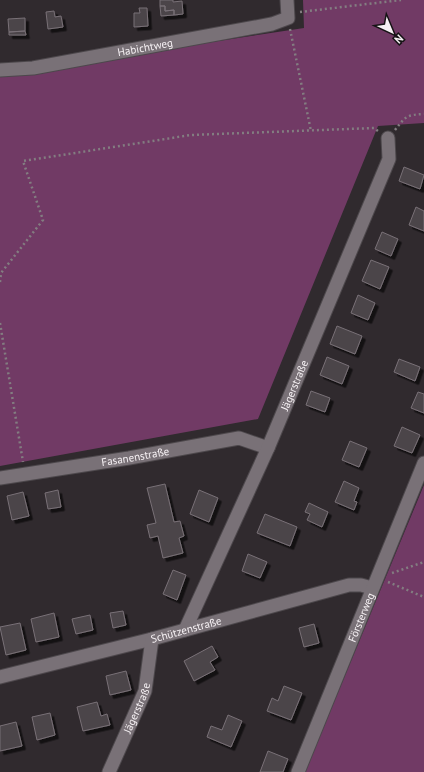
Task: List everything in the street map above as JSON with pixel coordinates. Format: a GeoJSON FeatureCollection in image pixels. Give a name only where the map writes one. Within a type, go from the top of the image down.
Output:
{"type":"FeatureCollection","features":[{"type":"Feature","properties":{"kind":"street"},"geometry":{"type":"LineString","coordinates":[[287,0],[288,18]]}},
{"type":"Feature","properties":{"kind":"street","name":"Habichtweg"},"geometry":{"type":"LineString","coordinates":[[0,70],[33,68],[151,47],[272,24],[288,18]]}},
{"type":"Feature","properties":{"kind":"street","name":"Jägerstraße"},"geometry":{"type":"LineString","coordinates":[[185,630],[268,448],[389,159],[388,138]]}},
{"type":"Feature","properties":{"kind":"street","name":"Fasanenstraße"},"geometry":{"type":"LineString","coordinates":[[0,478],[129,458],[239,438],[268,448]]}},
{"type":"Feature","properties":{"kind":"street","name":"Försterweg"},"geometry":{"type":"LineString","coordinates":[[298,772],[424,463]]}},
{"type":"Feature","properties":{"kind":"street","name":"Schützenstraße"},"geometry":{"type":"LineString","coordinates":[[0,676],[152,639],[348,585],[374,583]]}},
{"type":"Feature","properties":{"kind":"street","name":"Jägerstraße"},"geometry":{"type":"LineString","coordinates":[[109,772],[145,691],[152,639]]}},
{"type":"Feature","properties":{"kind":"path"},"geometry":{"type":"LineString","coordinates":[[311,131],[288,18],[299,12],[401,0]]}},
{"type":"Feature","properties":{"kind":"path"},"geometry":{"type":"LineString","coordinates":[[0,282],[1,273],[43,220],[23,161],[192,136],[374,128],[388,138],[402,121],[410,115],[424,114]]}},
{"type":"Feature","properties":{"kind":"path"},"geometry":{"type":"LineString","coordinates":[[0,323],[25,473]]}},
{"type":"Feature","properties":{"kind":"path"},"geometry":{"type":"LineString","coordinates":[[374,583],[424,562]]}},
{"type":"Feature","properties":{"kind":"path"},"geometry":{"type":"LineString","coordinates":[[374,583],[424,596]]}},
{"type":"Feature","properties":{"kind":"shaded area"},"geometry":{"type":"Polygon","coordinates":[[[303,0],[424,0],[424,123],[378,126],[258,419],[0,466],[0,73],[304,28],[303,0]]]}},
{"type":"Feature","properties":{"kind":"shaded area"},"geometry":{"type":"Polygon","coordinates":[[[424,485],[424,772],[305,772],[424,485]]]}},
{"type":"Feature","properties":{"kind":"building"},"geometry":{"type":"Polygon","coordinates":[[[160,0],[173,0],[173,2],[182,1],[183,14],[174,15],[174,10],[165,11],[165,6],[160,6],[160,0]]]}},
{"type":"Feature","properties":{"kind":"building"},"geometry":{"type":"Polygon","coordinates":[[[160,6],[165,6],[165,11],[174,10],[174,15],[161,16],[160,6]]]}},
{"type":"Feature","properties":{"kind":"building"},"geometry":{"type":"Polygon","coordinates":[[[139,8],[147,8],[148,26],[134,27],[134,13],[140,13],[139,8]]]}},
{"type":"Feature","properties":{"kind":"building"},"geometry":{"type":"Polygon","coordinates":[[[54,11],[55,17],[61,16],[63,27],[48,29],[46,12],[54,11]]]}},
{"type":"Feature","properties":{"kind":"building"},"geometry":{"type":"Polygon","coordinates":[[[25,18],[25,31],[9,32],[8,19],[25,18]]]}},
{"type":"Feature","properties":{"kind":"building"},"geometry":{"type":"Polygon","coordinates":[[[25,31],[26,35],[9,35],[9,32],[25,31]]]}},
{"type":"Feature","properties":{"kind":"building"},"geometry":{"type":"Polygon","coordinates":[[[404,167],[424,175],[420,189],[399,181],[404,167]]]}},
{"type":"Feature","properties":{"kind":"building"},"geometry":{"type":"Polygon","coordinates":[[[416,207],[424,211],[424,231],[409,225],[416,207]]]}},
{"type":"Feature","properties":{"kind":"building"},"geometry":{"type":"Polygon","coordinates":[[[382,232],[398,239],[391,256],[375,249],[382,232]]]}},
{"type":"Feature","properties":{"kind":"building"},"geometry":{"type":"Polygon","coordinates":[[[371,260],[389,267],[380,289],[362,281],[371,260]]]}},
{"type":"Feature","properties":{"kind":"building"},"geometry":{"type":"Polygon","coordinates":[[[358,295],[375,303],[368,320],[351,313],[358,295]]]}},
{"type":"Feature","properties":{"kind":"building"},"geometry":{"type":"Polygon","coordinates":[[[337,326],[362,336],[355,354],[330,344],[337,326]]]}},
{"type":"Feature","properties":{"kind":"building"},"geometry":{"type":"Polygon","coordinates":[[[327,357],[349,366],[342,384],[320,375],[327,357]]]}},
{"type":"Feature","properties":{"kind":"building"},"geometry":{"type":"Polygon","coordinates":[[[399,359],[420,367],[415,381],[394,372],[399,359]]]}},
{"type":"Feature","properties":{"kind":"building"},"geometry":{"type":"Polygon","coordinates":[[[311,391],[330,398],[325,412],[306,405],[311,391]]]}},
{"type":"Feature","properties":{"kind":"building"},"geometry":{"type":"Polygon","coordinates":[[[418,392],[424,394],[424,413],[411,408],[418,392]]]}},
{"type":"Feature","properties":{"kind":"building"},"geometry":{"type":"Polygon","coordinates":[[[402,427],[420,435],[412,453],[394,446],[402,427]]]}},
{"type":"Feature","properties":{"kind":"building"},"geometry":{"type":"Polygon","coordinates":[[[350,441],[367,448],[359,467],[342,460],[350,441]]]}},
{"type":"Feature","properties":{"kind":"building"},"geometry":{"type":"Polygon","coordinates":[[[344,481],[359,488],[354,501],[357,502],[354,510],[335,502],[344,481]]]}},
{"type":"Feature","properties":{"kind":"building"},"geometry":{"type":"Polygon","coordinates":[[[165,484],[174,522],[180,521],[184,536],[179,538],[183,553],[163,558],[158,536],[150,538],[147,525],[156,523],[147,488],[165,484]]]}},
{"type":"Feature","properties":{"kind":"building"},"geometry":{"type":"Polygon","coordinates":[[[58,490],[61,507],[48,509],[45,493],[58,490]]]}},
{"type":"Feature","properties":{"kind":"building"},"geometry":{"type":"Polygon","coordinates":[[[199,490],[218,498],[209,522],[190,514],[199,490]]]}},
{"type":"Feature","properties":{"kind":"building"},"geometry":{"type":"Polygon","coordinates":[[[23,492],[29,516],[12,520],[7,496],[23,492]]]}},
{"type":"Feature","properties":{"kind":"building"},"geometry":{"type":"Polygon","coordinates":[[[309,503],[328,512],[322,527],[307,520],[310,514],[305,512],[309,503]]]}},
{"type":"Feature","properties":{"kind":"building"},"geometry":{"type":"Polygon","coordinates":[[[265,514],[297,527],[290,546],[257,533],[265,514]]]}},
{"type":"Feature","properties":{"kind":"building"},"geometry":{"type":"Polygon","coordinates":[[[248,554],[267,562],[260,578],[242,571],[248,554]]]}},
{"type":"Feature","properties":{"kind":"building"},"geometry":{"type":"Polygon","coordinates":[[[173,570],[186,575],[177,600],[163,594],[173,570]]]}},
{"type":"Feature","properties":{"kind":"building"},"geometry":{"type":"Polygon","coordinates":[[[123,611],[126,625],[113,628],[110,613],[123,611]]]}},
{"type":"Feature","properties":{"kind":"building"},"geometry":{"type":"Polygon","coordinates":[[[54,613],[59,637],[36,642],[31,619],[54,613]]]}},
{"type":"Feature","properties":{"kind":"building"},"geometry":{"type":"Polygon","coordinates":[[[90,615],[93,630],[76,634],[72,619],[90,615]]]}},
{"type":"Feature","properties":{"kind":"building"},"geometry":{"type":"Polygon","coordinates":[[[20,623],[26,650],[6,655],[0,627],[20,623]]]}},
{"type":"Feature","properties":{"kind":"building"},"geometry":{"type":"Polygon","coordinates":[[[314,624],[319,643],[304,647],[299,628],[314,624]]]}},
{"type":"Feature","properties":{"kind":"building"},"geometry":{"type":"Polygon","coordinates":[[[212,646],[218,657],[210,662],[215,670],[194,681],[184,661],[212,646]]]}},
{"type":"Feature","properties":{"kind":"building"},"geometry":{"type":"Polygon","coordinates":[[[126,671],[131,690],[110,695],[106,676],[126,671]]]}},
{"type":"Feature","properties":{"kind":"building"},"geometry":{"type":"Polygon","coordinates":[[[284,686],[302,693],[291,720],[267,711],[272,698],[278,701],[284,686]]]}},
{"type":"Feature","properties":{"kind":"building"},"geometry":{"type":"Polygon","coordinates":[[[97,702],[101,716],[107,714],[110,725],[83,731],[77,707],[97,702]]]}},
{"type":"Feature","properties":{"kind":"building"},"geometry":{"type":"Polygon","coordinates":[[[50,713],[55,735],[37,740],[32,717],[50,713]]]}},
{"type":"Feature","properties":{"kind":"building"},"geometry":{"type":"Polygon","coordinates":[[[228,715],[242,721],[231,747],[207,737],[211,726],[222,730],[228,715]]]}},
{"type":"Feature","properties":{"kind":"building"},"geometry":{"type":"Polygon","coordinates":[[[16,722],[22,746],[0,751],[0,726],[16,722]]]}},
{"type":"Feature","properties":{"kind":"building"},"geometry":{"type":"Polygon","coordinates":[[[268,751],[288,759],[283,772],[260,772],[268,751]]]}}]}
